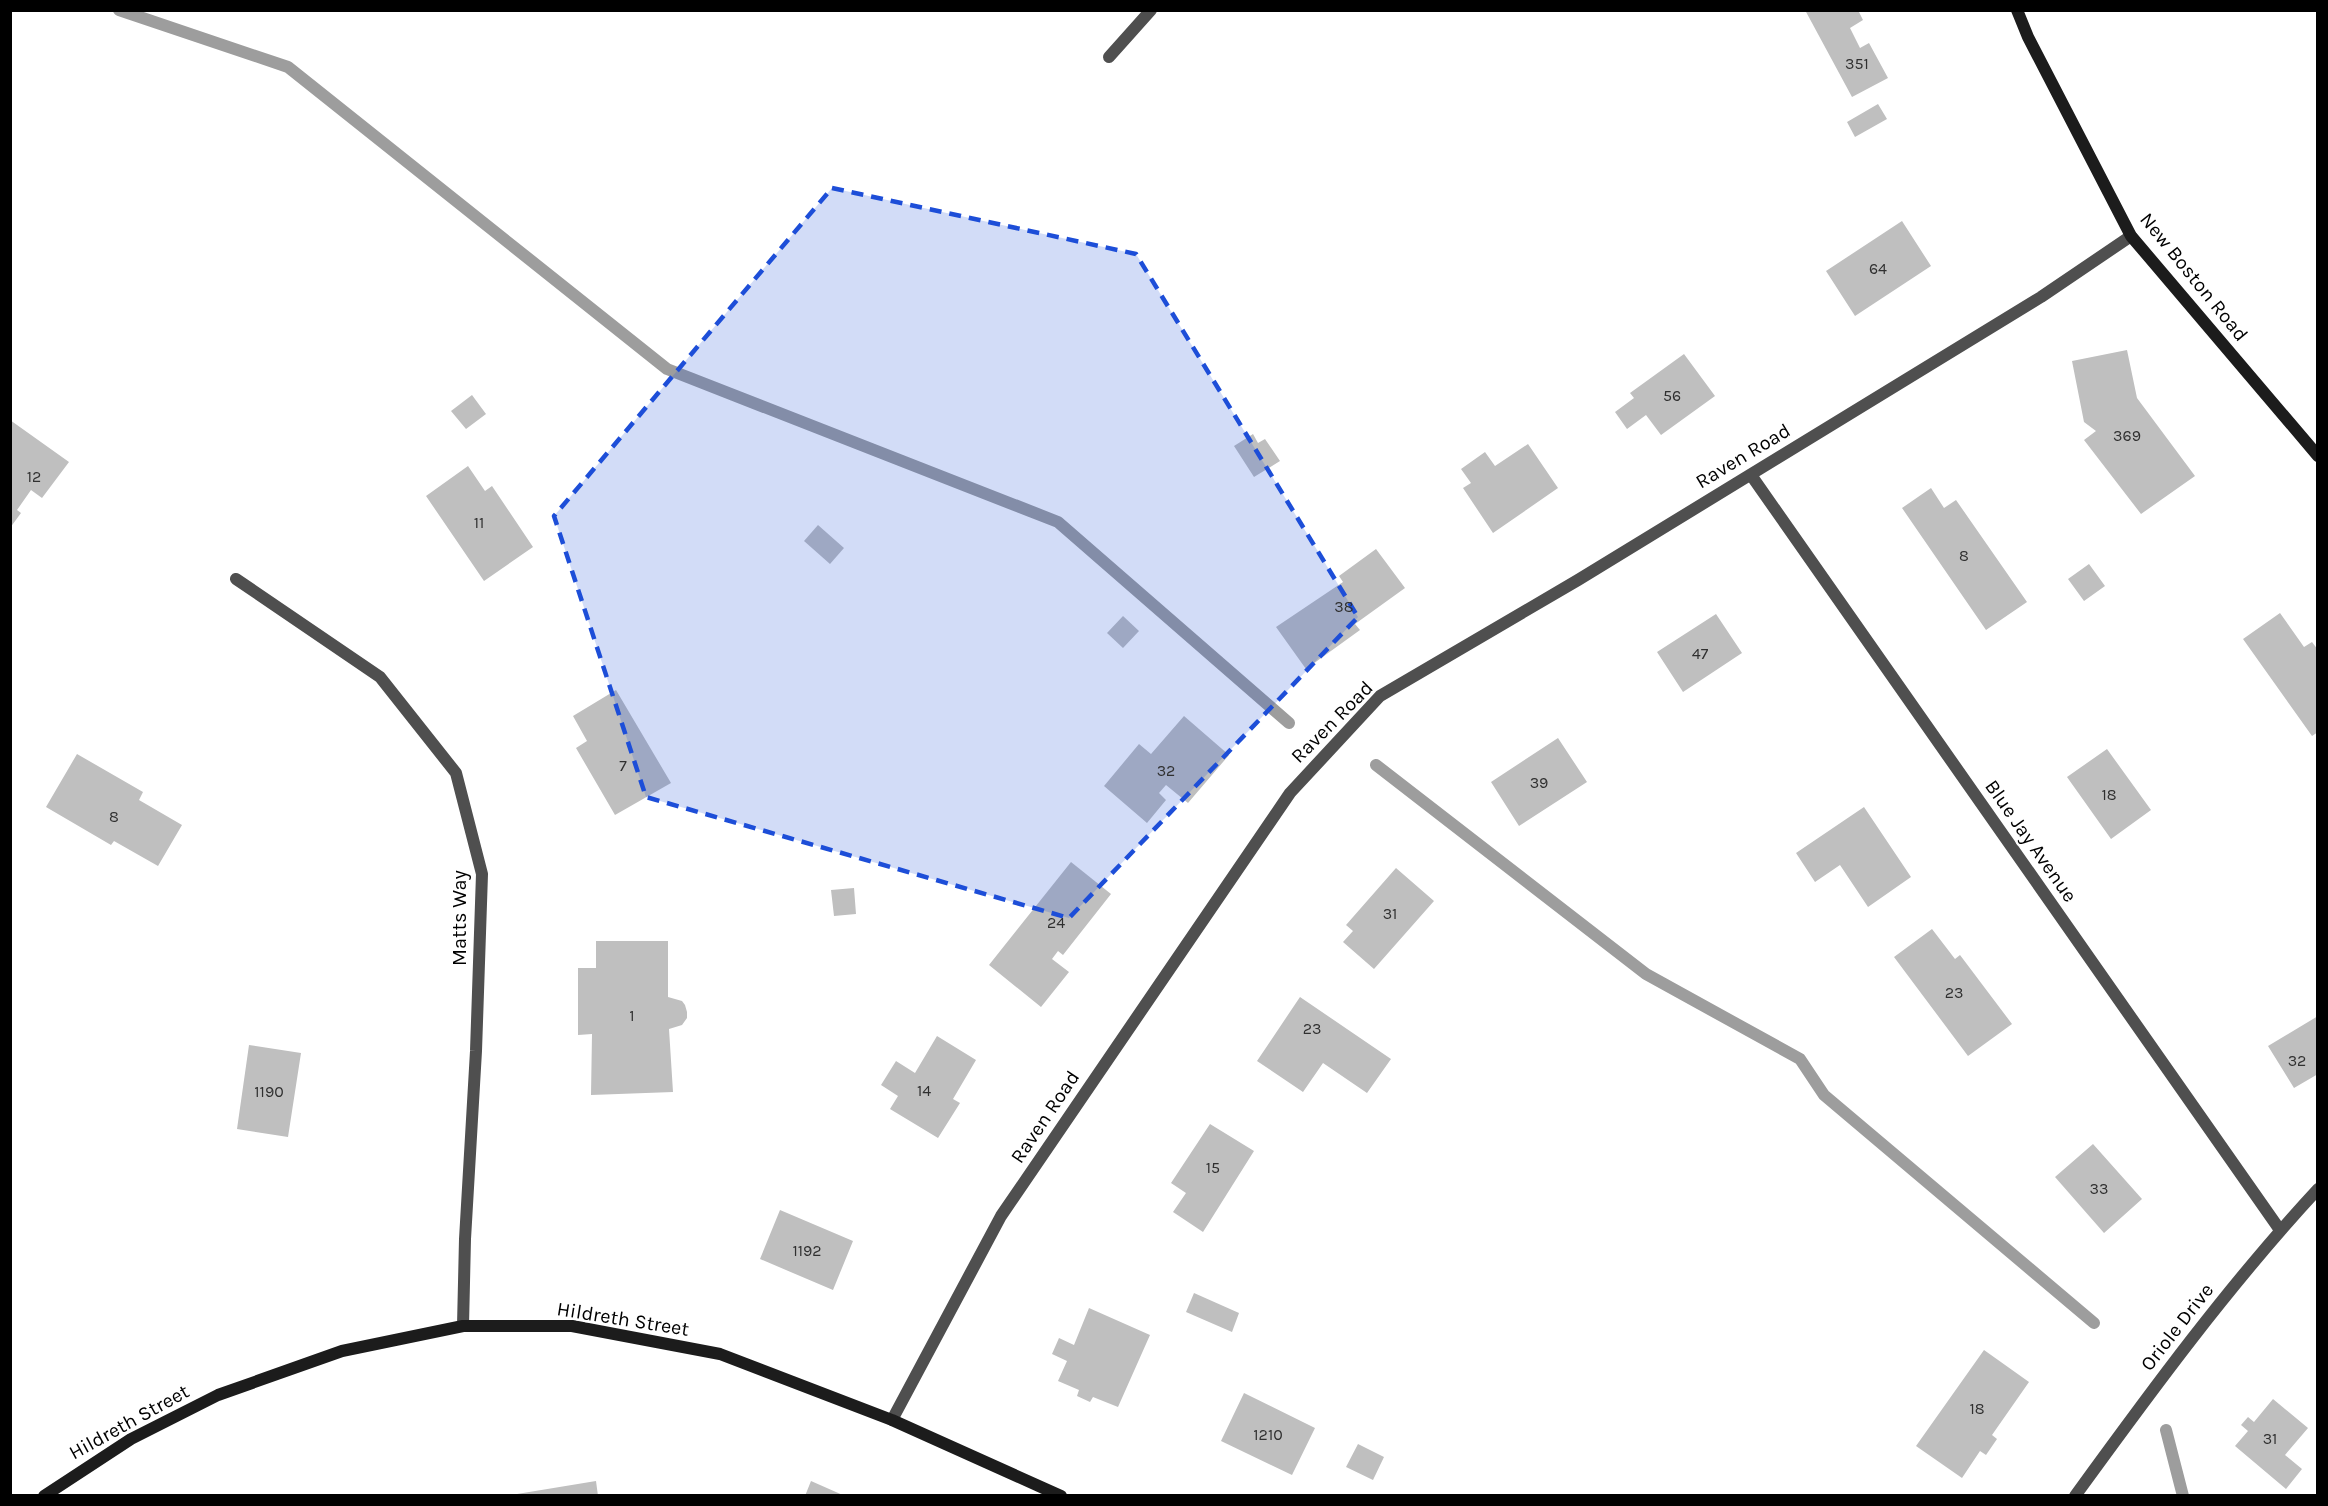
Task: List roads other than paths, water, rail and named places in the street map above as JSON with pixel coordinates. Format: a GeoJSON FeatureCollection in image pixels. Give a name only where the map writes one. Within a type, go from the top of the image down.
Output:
{"type":"FeatureCollection","features":[{"type":"Feature","properties":{"kind":"street"},"geometry":{"type":"LineString","coordinates":[[1109,57],[1151,10]]}},
{"type":"Feature","properties":{"kind":"street","name":"New Boston Road"},"geometry":{"type":"LineString","coordinates":[[2017,10],[2028,37],[2131,236],[2318,456]]}},
{"type":"Feature","properties":{"kind":"street","name":"Raven Road"},"geometry":{"type":"LineString","coordinates":[[892,1420],[1001,1216],[1290,793],[1380,696],[1751,475],[2041,297],[2131,236]]}},
{"type":"Feature","properties":{"kind":"street","name":"Blue Jay Avenue"},"geometry":{"type":"LineString","coordinates":[[1751,475],[2280,1230]]}},
{"type":"Feature","properties":{"kind":"street","name":"Matts Way"},"geometry":{"type":"LineString","coordinates":[[236,579],[380,677],[456,773],[482,874],[463,1326]]}},
{"type":"Feature","properties":{"kind":"street","name":"Oriole Drive"},"geometry":{"type":"LineString","coordinates":[[2075,1496],[2166,1371],[2280,1230],[2318,1189]]}},
{"type":"Feature","properties":{"kind":"street","name":"Hildreth Street"},"geometry":{"type":"LineString","coordinates":[[44,1496],[131,1439],[218,1395],[342,1351],[463,1326],[572,1326],[720,1354],[892,1420],[1061,1496]]}},
{"type":"Feature","properties":{"kind":"waterway"},"geometry":{"type":"LineString","coordinates":[[119,10],[288,67],[667,369],[1058,522],[1289,723]]}},
{"type":"Feature","properties":{"kind":"waterway"},"geometry":{"type":"LineString","coordinates":[[1376,765],[1646,974],[1800,1059],[1824,1095],[2094,1323]]}},
{"type":"Feature","properties":{"kind":"waterway"},"geometry":{"type":"LineString","coordinates":[[2166,1430],[2183,1496]]}}]}
